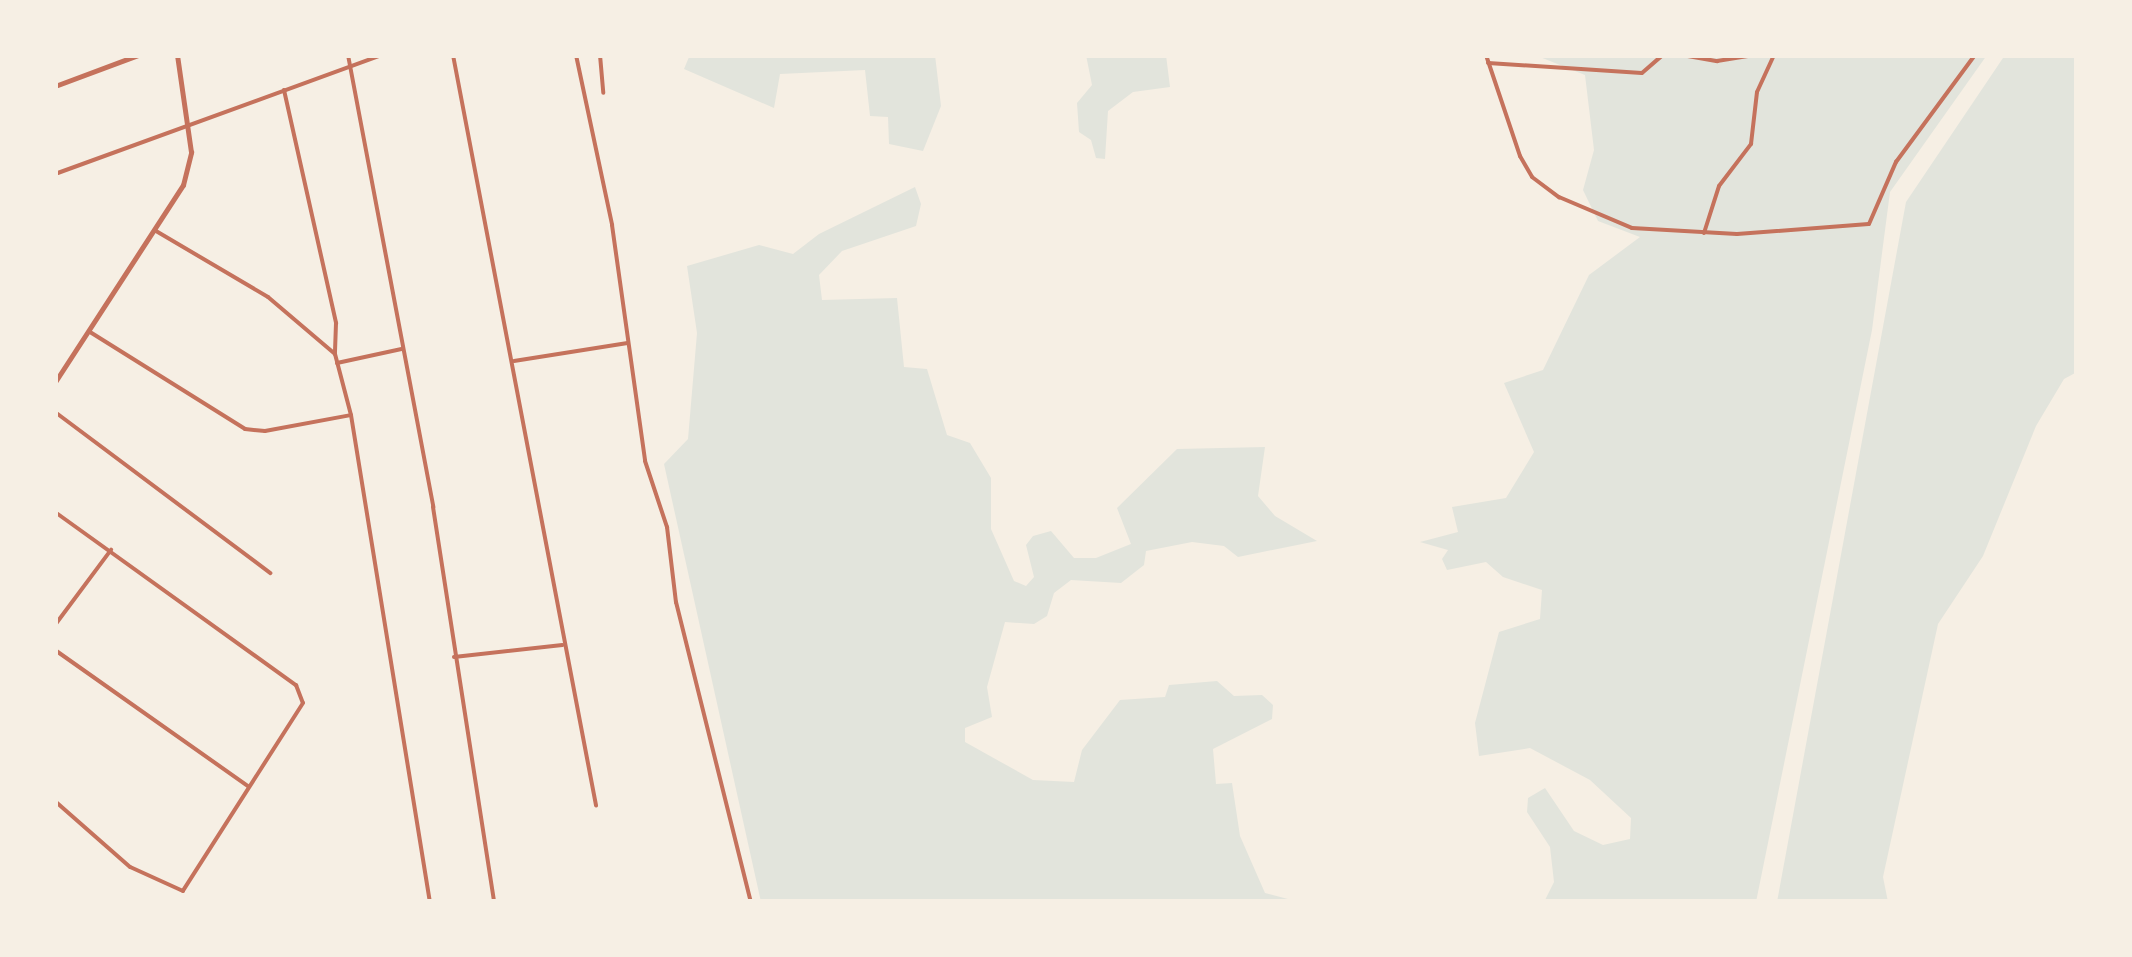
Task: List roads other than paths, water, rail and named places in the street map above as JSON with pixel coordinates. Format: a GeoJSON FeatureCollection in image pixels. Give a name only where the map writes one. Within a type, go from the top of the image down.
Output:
{"type":"FeatureCollection","features":[{"type":"Feature","properties":{"kind":"street"},"geometry":{"type":"LineString","coordinates":[[55,86],[138,55]]}},
{"type":"Feature","properties":{"kind":"street"},"geometry":{"type":"LineString","coordinates":[[56,378],[156,232],[189,168],[189,121],[177,55]]}},
{"type":"Feature","properties":{"kind":"street"},"geometry":{"type":"LineString","coordinates":[[348,55],[402,349],[494,902]]}},
{"type":"Feature","properties":{"kind":"street"},"geometry":{"type":"LineString","coordinates":[[55,174],[189,121],[382,55]]}},
{"type":"Feature","properties":{"kind":"street"},"geometry":{"type":"LineString","coordinates":[[453,55],[514,361],[562,645],[596,805]]}},
{"type":"Feature","properties":{"kind":"street"},"geometry":{"type":"LineString","coordinates":[[576,55],[612,225],[628,343],[676,602],[751,902]]}},
{"type":"Feature","properties":{"kind":"street"},"geometry":{"type":"LineString","coordinates":[[600,55],[603,93]]}},
{"type":"Feature","properties":{"kind":"street"},"geometry":{"type":"LineString","coordinates":[[1486,55],[1532,177],[1559,197],[1632,228],[1704,233],[1869,224],[1896,162],[1975,55]]}},
{"type":"Feature","properties":{"kind":"street"},"geometry":{"type":"LineString","coordinates":[[1488,63],[1642,73],[1664,55]]}},
{"type":"Feature","properties":{"kind":"street"},"geometry":{"type":"LineString","coordinates":[[1682,55],[1716,61],[1756,55]]}},
{"type":"Feature","properties":{"kind":"street"},"geometry":{"type":"LineString","coordinates":[[1704,233],[1719,186],[1752,144],[1757,92],[1774,55]]}},
{"type":"Feature","properties":{"kind":"street"},"geometry":{"type":"LineString","coordinates":[[284,90],[336,323],[335,354],[351,415],[430,902]]}},
{"type":"Feature","properties":{"kind":"street"},"geometry":{"type":"LineString","coordinates":[[156,232],[268,297],[335,354]]}},
{"type":"Feature","properties":{"kind":"street"},"geometry":{"type":"LineString","coordinates":[[90,332],[245,428],[266,431],[351,415]]}},
{"type":"Feature","properties":{"kind":"street"},"geometry":{"type":"LineString","coordinates":[[514,361],[628,343]]}},
{"type":"Feature","properties":{"kind":"street"},"geometry":{"type":"LineString","coordinates":[[337,363],[402,349]]}},
{"type":"Feature","properties":{"kind":"street"},"geometry":{"type":"LineString","coordinates":[[55,412],[270,572]]}},
{"type":"Feature","properties":{"kind":"street"},"geometry":{"type":"LineString","coordinates":[[55,512],[302,694],[299,717],[180,892],[130,867],[55,801]]}},
{"type":"Feature","properties":{"kind":"street"},"geometry":{"type":"LineString","coordinates":[[55,625],[111,550]]}},
{"type":"Feature","properties":{"kind":"street"},"geometry":{"type":"LineString","coordinates":[[454,658],[562,645]]}},
{"type":"Feature","properties":{"kind":"street"},"geometry":{"type":"LineString","coordinates":[[55,650],[249,787]]}}]}
